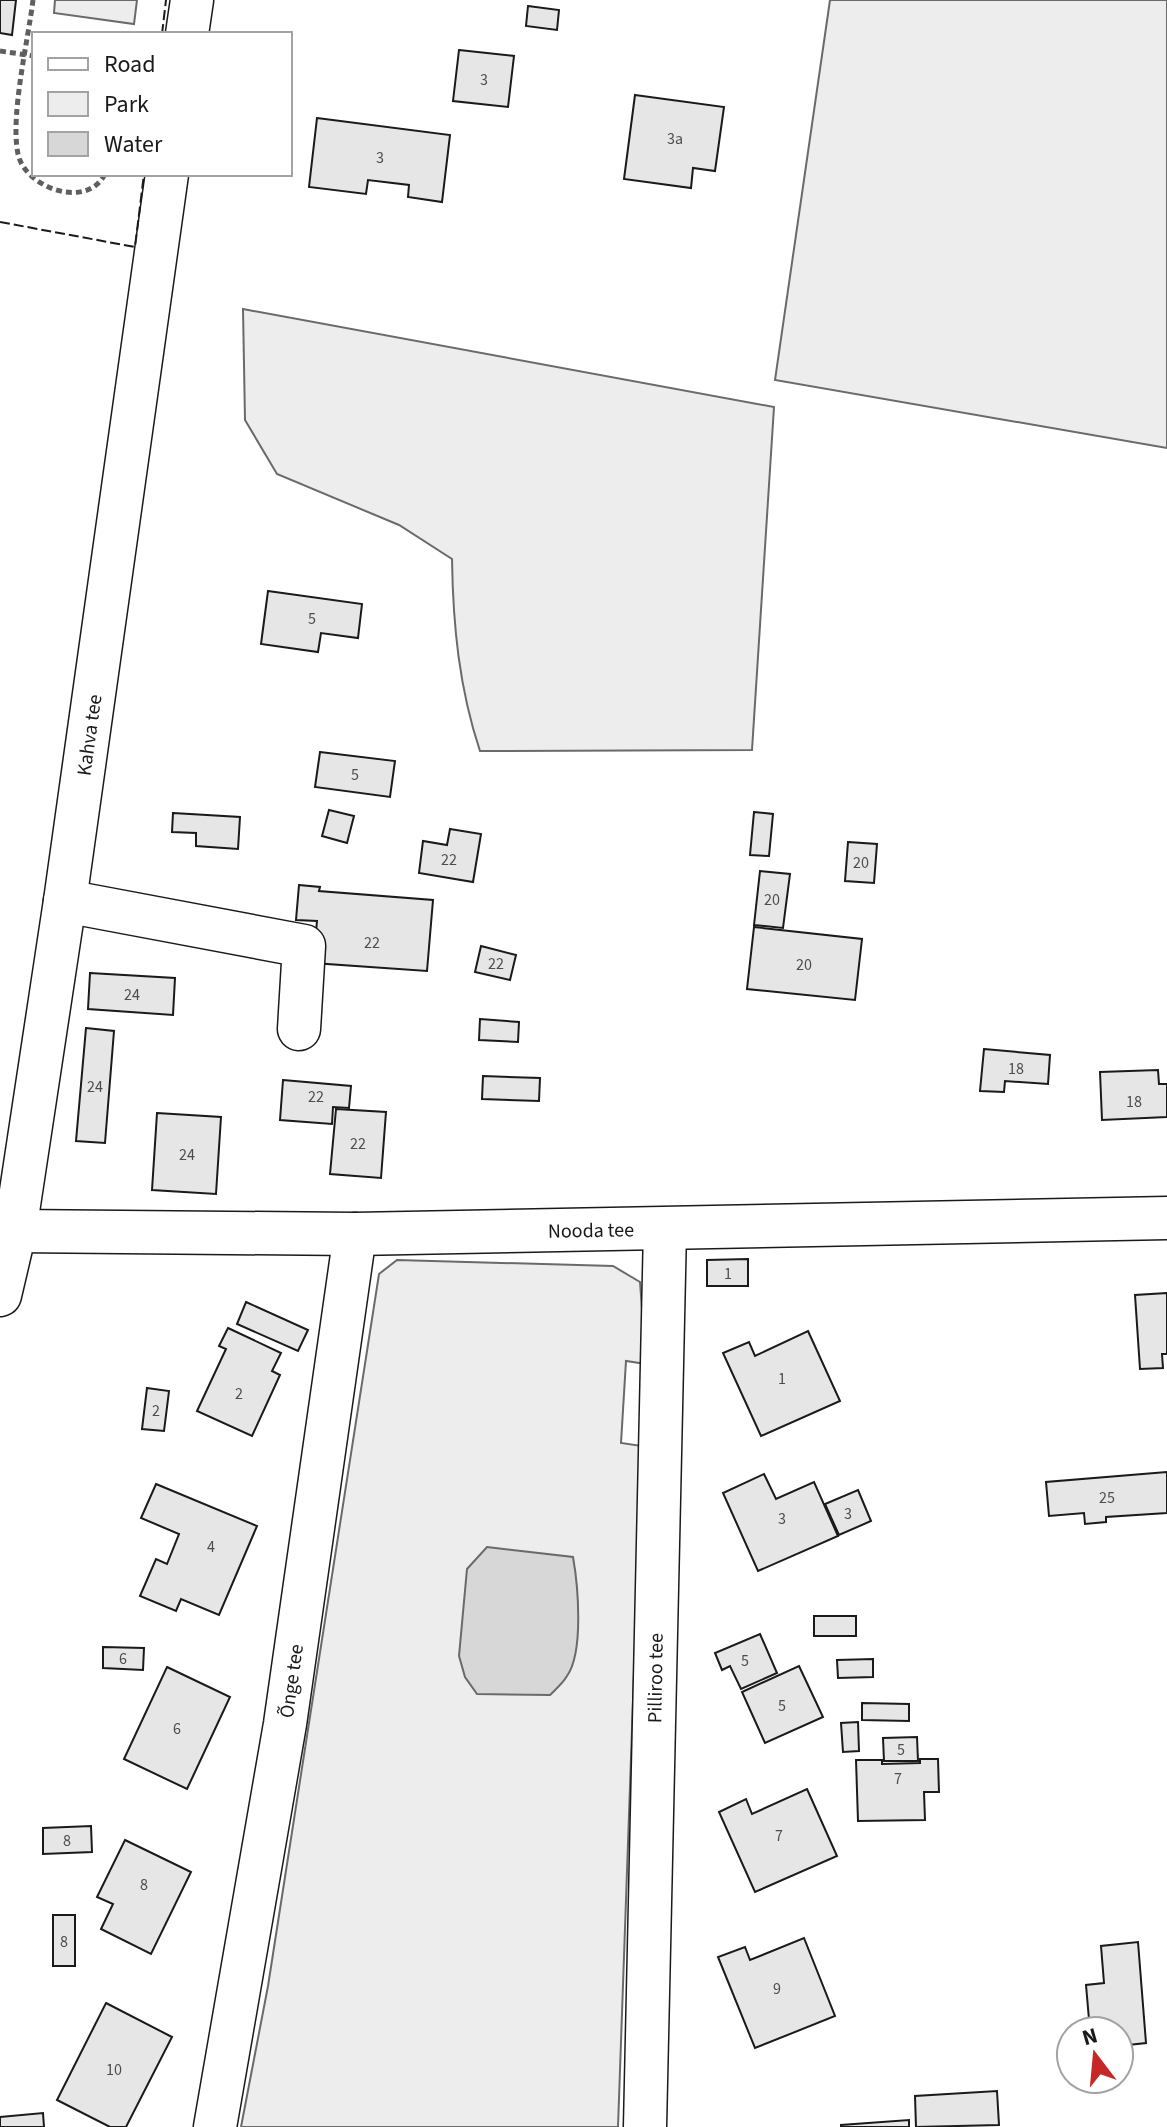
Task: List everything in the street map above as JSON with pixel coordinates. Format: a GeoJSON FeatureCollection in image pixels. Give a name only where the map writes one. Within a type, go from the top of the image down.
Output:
{"type":"FeatureCollection","features":[{"type":"Feature","properties":{"kind":"street"},"geometry":{"type":"LineString","coordinates":[[187,32],[192,0]]}},
{"type":"Feature","properties":{"kind":"street","name":"Kahva tee"},"geometry":{"type":"LineString","coordinates":[[0,1295],[15,1231],[65,901],[167,176]]}},
{"type":"Feature","properties":{"kind":"street"},"geometry":{"type":"LineString","coordinates":[[65,901],[304,946],[299,1029]]}},
{"type":"Feature","properties":{"kind":"street","name":"Nooda tee"},"geometry":{"type":"LineString","coordinates":[[15,1231],[355,1234],[1167,1218]]}},
{"type":"Feature","properties":{"kind":"street","name":"Pilliroo tee"},"geometry":{"type":"LineString","coordinates":[[645,2127],[665,1229]]}},
{"type":"Feature","properties":{"kind":"street","name":"Õnge tee"},"geometry":{"type":"LineString","coordinates":[[215,2127],[285,1724],[355,1234]]}},
{"type":"Feature","properties":{"kind":"path"},"geometry":{"type":"LineString","coordinates":[[33,0],[16,131],[18,155],[26,175],[44,187],[69,191],[88,189],[102,181],[104,176]]}},
{"type":"Feature","properties":{"kind":"path"},"geometry":{"type":"LineString","coordinates":[[0,51],[32,56]]}},
{"type":"Feature","properties":{"kind":"green space"},"geometry":{"type":"Polygon","coordinates":[[[55,0],[137,0],[134,24],[54,13],[55,0]]]}},
{"type":"Feature","properties":{"kind":"green space"},"geometry":{"type":"Polygon","coordinates":[[[830,0],[1167,0],[1167,448],[775,380],[830,0]]]}},
{"type":"Feature","properties":{"kind":"green space"},"geometry":{"type":"Polygon","coordinates":[[[243,309],[774,407],[752,750],[480,751],[458,656],[452,559],[399,525],[277,474],[245,420],[243,309]]]}},
{"type":"Feature","properties":{"kind":"green space"},"geometry":{"type":"Polygon","coordinates":[[[397,1260],[613,1266],[640,1282],[646,1364],[626,1361],[621,1443],[642,1446],[618,2127],[241,2127],[268,1986],[379,1274],[397,1260]]]}},
{"type":"Feature","properties":{"kind":"water"},"geometry":{"type":"Polygon","coordinates":[[[487,1547],[573,1557],[578,1601],[576,1651],[567,1676],[550,1695],[477,1694],[465,1677],[459,1656],[467,1569],[487,1547]]]}},
{"type":"Feature","properties":{"kind":"building"},"geometry":{"type":"Polygon","coordinates":[[[0,0],[16,0],[12,35],[0,33],[0,0]]]}},
{"type":"Feature","properties":{"kind":"building"},"geometry":{"type":"Polygon","coordinates":[[[528,6],[559,10],[557,30],[526,26],[528,6]]]}},
{"type":"Feature","properties":{"kind":"building"},"geometry":{"type":"Polygon","coordinates":[[[459,50],[514,56],[508,107],[453,101],[459,50]]]}},
{"type":"Feature","properties":{"kind":"building"},"geometry":{"type":"Polygon","coordinates":[[[635,95],[724,107],[715,171],[693,168],[691,188],[624,179],[635,95]]]}},
{"type":"Feature","properties":{"kind":"building"},"geometry":{"type":"Polygon","coordinates":[[[317,118],[450,135],[442,202],[408,197],[409,185],[368,180],[366,194],[309,187],[317,118]]]}},
{"type":"Feature","properties":{"kind":"building"},"geometry":{"type":"Polygon","coordinates":[[[268,591],[362,604],[358,638],[321,633],[318,652],[261,644],[268,591]]]}},
{"type":"Feature","properties":{"kind":"building"},"geometry":{"type":"Polygon","coordinates":[[[320,752],[395,761],[390,797],[315,787],[320,752]]]}},
{"type":"Feature","properties":{"kind":"building"},"geometry":{"type":"Polygon","coordinates":[[[329,810],[354,816],[347,843],[322,836],[329,810]]]}},
{"type":"Feature","properties":{"kind":"building"},"geometry":{"type":"Polygon","coordinates":[[[754,812],[773,814],[769,856],[750,855],[754,812]]]}},
{"type":"Feature","properties":{"kind":"building"},"geometry":{"type":"Polygon","coordinates":[[[173,813],[240,817],[238,849],[196,846],[196,833],[172,832],[173,813]]]}},
{"type":"Feature","properties":{"kind":"building"},"geometry":{"type":"Polygon","coordinates":[[[450,829],[481,834],[473,882],[419,873],[423,841],[447,845],[450,829]]]}},
{"type":"Feature","properties":{"kind":"building"},"geometry":{"type":"Polygon","coordinates":[[[848,842],[877,844],[874,883],[845,881],[848,842]]]}},
{"type":"Feature","properties":{"kind":"building"},"geometry":{"type":"Polygon","coordinates":[[[760,871],[790,874],[783,928],[754,925],[760,871]]]}},
{"type":"Feature","properties":{"kind":"building"},"geometry":{"type":"Polygon","coordinates":[[[299,885],[320,887],[319,891],[433,900],[427,971],[313,963],[317,921],[296,920],[299,885]]]}},
{"type":"Feature","properties":{"kind":"building"},"geometry":{"type":"Polygon","coordinates":[[[754,927],[862,939],[855,1000],[747,989],[754,927]]]}},
{"type":"Feature","properties":{"kind":"building"},"geometry":{"type":"Polygon","coordinates":[[[481,946],[516,955],[510,980],[475,972],[481,946]]]}},
{"type":"Feature","properties":{"kind":"building"},"geometry":{"type":"Polygon","coordinates":[[[90,973],[175,978],[173,1015],[88,1009],[90,973]]]}},
{"type":"Feature","properties":{"kind":"building"},"geometry":{"type":"Polygon","coordinates":[[[480,1019],[519,1022],[518,1042],[479,1040],[480,1019]]]}},
{"type":"Feature","properties":{"kind":"building"},"geometry":{"type":"Polygon","coordinates":[[[86,1028],[114,1031],[105,1143],[76,1141],[86,1028]]]}},
{"type":"Feature","properties":{"kind":"building"},"geometry":{"type":"Polygon","coordinates":[[[984,1049],[1050,1055],[1048,1084],[1005,1081],[1004,1092],[980,1091],[984,1049]]]}},
{"type":"Feature","properties":{"kind":"building"},"geometry":{"type":"Polygon","coordinates":[[[1158,1070],[1159,1084],[1167,1084],[1167,1117],[1102,1120],[1100,1072],[1158,1070]]]}},
{"type":"Feature","properties":{"kind":"building"},"geometry":{"type":"Polygon","coordinates":[[[483,1076],[540,1078],[539,1101],[482,1099],[483,1076]]]}},
{"type":"Feature","properties":{"kind":"building"},"geometry":{"type":"Polygon","coordinates":[[[283,1080],[351,1086],[349,1108],[333,1107],[332,1124],[280,1120],[283,1080]]]}},
{"type":"Feature","properties":{"kind":"building"},"geometry":{"type":"Polygon","coordinates":[[[336,1109],[386,1112],[381,1178],[330,1174],[336,1109]]]}},
{"type":"Feature","properties":{"kind":"building"},"geometry":{"type":"Polygon","coordinates":[[[157,1113],[221,1117],[216,1194],[152,1190],[157,1113]]]}},
{"type":"Feature","properties":{"kind":"building"},"geometry":{"type":"Polygon","coordinates":[[[748,1259],[748,1286],[707,1286],[707,1260],[748,1259]]]}},
{"type":"Feature","properties":{"kind":"building"},"geometry":{"type":"Polygon","coordinates":[[[1167,1293],[1167,1354],[1162,1354],[1163,1368],[1140,1369],[1135,1295],[1167,1293]]]}},
{"type":"Feature","properties":{"kind":"building"},"geometry":{"type":"Polygon","coordinates":[[[246,1302],[308,1330],[298,1351],[237,1324],[246,1302]]]}},
{"type":"Feature","properties":{"kind":"building"},"geometry":{"type":"Polygon","coordinates":[[[228,1328],[281,1353],[272,1371],[280,1375],[252,1436],[197,1411],[226,1349],[219,1346],[228,1328]]]}},
{"type":"Feature","properties":{"kind":"building"},"geometry":{"type":"Polygon","coordinates":[[[808,1331],[840,1401],[761,1436],[723,1353],[749,1342],[755,1356],[808,1331]]]}},
{"type":"Feature","properties":{"kind":"building"},"geometry":{"type":"Polygon","coordinates":[[[147,1388],[169,1391],[164,1431],[142,1429],[147,1388]]]}},
{"type":"Feature","properties":{"kind":"building"},"geometry":{"type":"Polygon","coordinates":[[[1167,1472],[1167,1513],[1106,1517],[1106,1522],[1085,1524],[1084,1513],[1049,1516],[1046,1482],[1167,1472]]]}},
{"type":"Feature","properties":{"kind":"building"},"geometry":{"type":"Polygon","coordinates":[[[764,1474],[776,1499],[814,1482],[838,1536],[758,1571],[723,1493],[764,1474]]]}},
{"type":"Feature","properties":{"kind":"building"},"geometry":{"type":"Polygon","coordinates":[[[156,1484],[257,1526],[219,1615],[181,1599],[176,1611],[140,1596],[156,1559],[167,1564],[179,1534],[141,1518],[156,1484]]]}},
{"type":"Feature","properties":{"kind":"building"},"geometry":{"type":"Polygon","coordinates":[[[858,1490],[871,1521],[839,1535],[825,1504],[858,1490]]]}},
{"type":"Feature","properties":{"kind":"building"},"geometry":{"type":"Polygon","coordinates":[[[814,1616],[856,1616],[856,1636],[814,1636],[814,1616]]]}},
{"type":"Feature","properties":{"kind":"building"},"geometry":{"type":"Polygon","coordinates":[[[760,1634],[777,1673],[741,1689],[730,1666],[722,1670],[715,1653],[760,1634]]]}},
{"type":"Feature","properties":{"kind":"building"},"geometry":{"type":"Polygon","coordinates":[[[103,1647],[144,1648],[143,1670],[103,1668],[103,1647]]]}},
{"type":"Feature","properties":{"kind":"building"},"geometry":{"type":"Polygon","coordinates":[[[873,1659],[873,1677],[838,1678],[837,1660],[873,1659]]]}},
{"type":"Feature","properties":{"kind":"building"},"geometry":{"type":"Polygon","coordinates":[[[799,1666],[823,1717],[765,1743],[742,1692],[799,1666]]]}},
{"type":"Feature","properties":{"kind":"building"},"geometry":{"type":"Polygon","coordinates":[[[167,1667],[230,1697],[187,1789],[124,1759],[167,1667]]]}},
{"type":"Feature","properties":{"kind":"building"},"geometry":{"type":"Polygon","coordinates":[[[862,1703],[909,1704],[909,1721],[862,1720],[862,1703]]]}},
{"type":"Feature","properties":{"kind":"building"},"geometry":{"type":"Polygon","coordinates":[[[858,1722],[859,1751],[843,1752],[841,1723],[858,1722]]]}},
{"type":"Feature","properties":{"kind":"building"},"geometry":{"type":"Polygon","coordinates":[[[917,1737],[918,1761],[884,1761],[883,1738],[917,1737]]]}},
{"type":"Feature","properties":{"kind":"building"},"geometry":{"type":"Polygon","coordinates":[[[920,1759],[938,1759],[939,1792],[924,1792],[925,1820],[858,1821],[856,1760],[882,1760],[882,1764],[920,1763],[920,1759]]]}},
{"type":"Feature","properties":{"kind":"building"},"geometry":{"type":"Polygon","coordinates":[[[807,1789],[837,1856],[755,1892],[719,1812],[746,1799],[752,1814],[807,1789]]]}},
{"type":"Feature","properties":{"kind":"building"},"geometry":{"type":"Polygon","coordinates":[[[91,1826],[92,1852],[43,1854],[43,1828],[91,1826]]]}},
{"type":"Feature","properties":{"kind":"building"},"geometry":{"type":"Polygon","coordinates":[[[125,1840],[191,1872],[151,1954],[101,1929],[113,1904],[97,1897],[125,1840]]]}},
{"type":"Feature","properties":{"kind":"building"},"geometry":{"type":"Polygon","coordinates":[[[53,1915],[75,1915],[75,1966],[53,1966],[53,1915]]]}},
{"type":"Feature","properties":{"kind":"building"},"geometry":{"type":"Polygon","coordinates":[[[804,1938],[835,2016],[755,2048],[718,1957],[745,1947],[750,1960],[804,1938]]]}},
{"type":"Feature","properties":{"kind":"building"},"geometry":{"type":"Polygon","coordinates":[[[1138,1942],[1146,2043],[1135,2044],[1135,2015],[1089,2015],[1086,1985],[1104,1983],[1101,1946],[1138,1942]]]}},
{"type":"Feature","properties":{"kind":"building"},"geometry":{"type":"Polygon","coordinates":[[[106,2003],[172,2037],[126,2127],[110,2127],[57,2100],[106,2003]]]}},
{"type":"Feature","properties":{"kind":"building"},"geometry":{"type":"Polygon","coordinates":[[[997,2091],[999,2125],[916,2127],[915,2096],[997,2091]]]}},
{"type":"Feature","properties":{"kind":"building"},"geometry":{"type":"Polygon","coordinates":[[[43,2113],[44,2127],[0,2127],[0,2117],[43,2113]]]}},
{"type":"Feature","properties":{"kind":"building"},"geometry":{"type":"Polygon","coordinates":[[[909,2120],[909,2127],[841,2127],[841,2125],[909,2120]]]}},
{"type":"Feature","properties":{"kind":"fence"},"geometry":{"type":"LineString","coordinates":[[162,32],[166,0]]}},
{"type":"Feature","properties":{"kind":"fence"},"geometry":{"type":"LineString","coordinates":[[0,222],[135,247],[144,176]]}}]}
